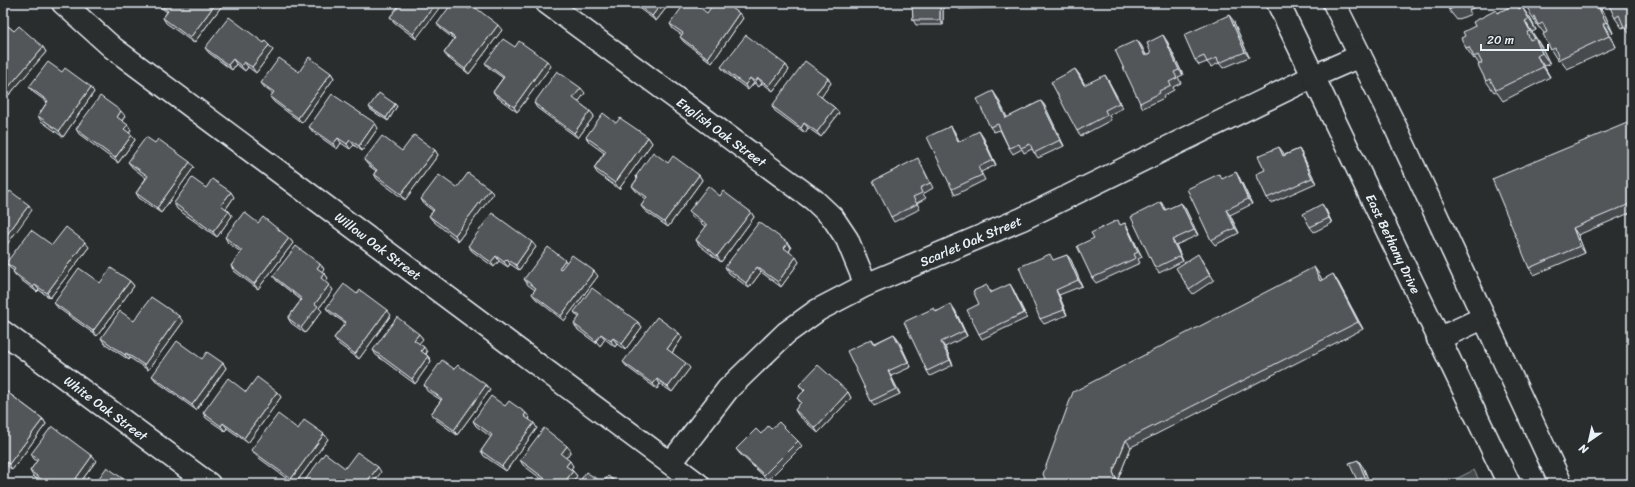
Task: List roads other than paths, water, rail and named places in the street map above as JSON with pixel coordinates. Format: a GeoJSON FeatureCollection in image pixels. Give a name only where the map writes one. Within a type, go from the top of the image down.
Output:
{"type":"FeatureCollection","features":[{"type":"Feature","properties":{"kind":"street","name":"Willow Oak Street"},"geometry":{"type":"LineString","coordinates":[[63,3],[112,48],[698,484]]}},
{"type":"Feature","properties":{"kind":"street","name":"English Oak Street"},"geometry":{"type":"LineString","coordinates":[[547,3],[814,200],[833,218],[847,239],[866,285]]}},
{"type":"Feature","properties":{"kind":"street","name":"East Bethany Drive"},"geometry":{"type":"LineString","coordinates":[[1278,3],[1438,339],[1509,484]]}},
{"type":"Feature","properties":{"kind":"street"},"geometry":{"type":"LineString","coordinates":[[1334,3],[1395,126],[1561,484]]}},
{"type":"Feature","properties":{"kind":"street","name":"Scarlet Oak Street"},"geometry":{"type":"LineString","coordinates":[[671,464],[728,389],[781,338],[818,310],[866,285],[1022,219],[1314,76],[1360,56]]}},
{"type":"Feature","properties":{"kind":"street"},"geometry":{"type":"LineString","coordinates":[[1438,339],[1483,318]]}},
{"type":"Feature","properties":{"kind":"street","name":"White Oak Street"},"geometry":{"type":"LineString","coordinates":[[3,332],[209,484]]}}]}
